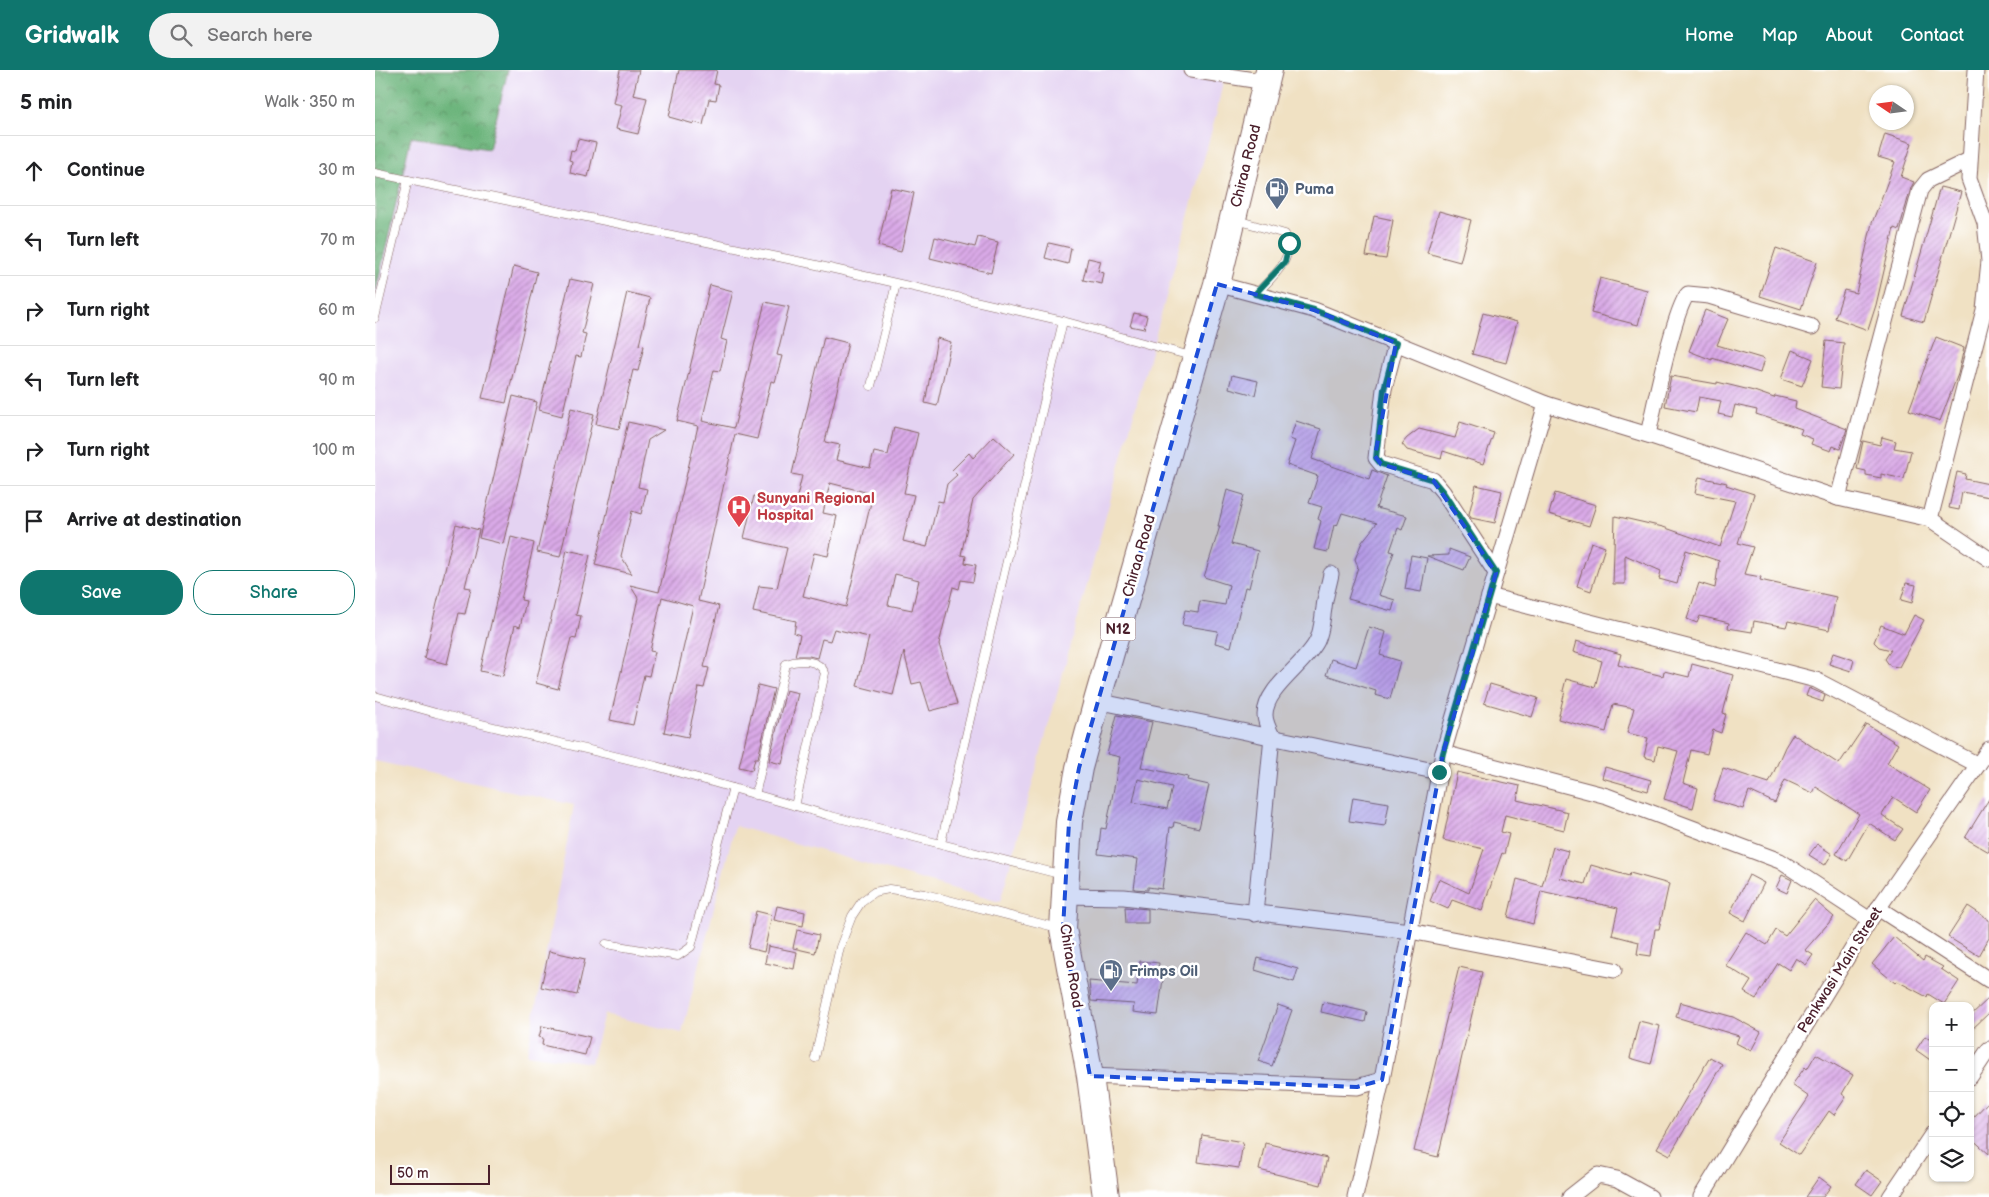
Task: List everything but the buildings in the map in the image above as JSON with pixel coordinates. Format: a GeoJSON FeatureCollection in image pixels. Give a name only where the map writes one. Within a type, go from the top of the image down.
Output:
{"type":"FeatureCollection","features":[{"type":"Feature","properties":{"kind":"highway","name":"Chiraa Road"},"geometry":{"type":"LineString","coordinates":[[1106,1197],[1090,1076],[1063,929],[1069,822],[1079,768],[1097,701],[1217,284],[1268,76]]}},
{"type":"Feature","properties":{"kind":"street"},"geometry":{"type":"LineString","coordinates":[[1191,70],[1268,76]]}},
{"type":"Feature","properties":{"kind":"street"},"geometry":{"type":"LineString","coordinates":[[1930,519],[1985,300],[1989,261],[1985,223],[1969,179],[1976,70]]}},
{"type":"Feature","properties":{"kind":"street"},"geometry":{"type":"LineString","coordinates":[[1838,498],[1920,190],[1928,180],[1969,160]]}},
{"type":"Feature","properties":{"kind":"street"},"geometry":{"type":"LineString","coordinates":[[1217,284],[1314,310],[1546,404],[1648,435],[1838,498],[1930,519],[1989,559]]}},
{"type":"Feature","properties":{"kind":"street"},"geometry":{"type":"LineString","coordinates":[[1648,435],[1675,323],[1681,303],[1688,294],[1709,296],[1811,327]]}},
{"type":"Feature","properties":{"kind":"street"},"geometry":{"type":"LineString","coordinates":[[1396,343],[1384,389],[1376,458],[1381,464],[1433,480],[1443,492],[1496,573]]}},
{"type":"Feature","properties":{"kind":"street"},"geometry":{"type":"LineString","coordinates":[[1355,1197],[1382,1080],[1443,753],[1546,404]]}},
{"type":"Feature","properties":{"kind":"street"},"geometry":{"type":"LineString","coordinates":[[1255,914],[1272,736],[1264,716],[1267,703],[1274,692],[1311,651],[1318,639],[1323,624],[1324,608],[1331,574]]}},
{"type":"Feature","properties":{"kind":"street"},"geometry":{"type":"LineString","coordinates":[[1489,596],[1815,680],[1978,765]]}},
{"type":"Feature","properties":{"kind":"street"},"geometry":{"type":"LineString","coordinates":[[1097,701],[1439,772]]}},
{"type":"Feature","properties":{"kind":"street","name":"Penkwasi Main Street"},"geometry":{"type":"LineString","coordinates":[[1701,1197],[1874,914],[1989,749]]}},
{"type":"Feature","properties":{"kind":"street"},"geometry":{"type":"LineString","coordinates":[[1443,753],[1607,796],[1779,861],[1989,980]]}},
{"type":"Feature","properties":{"kind":"street"},"geometry":{"type":"LineString","coordinates":[[1064,886],[1124,897],[1410,931],[1614,970]]}},
{"type":"Feature","properties":{"kind":"street"},"geometry":{"type":"LineString","coordinates":[[1974,1071],[1989,1049]]}},
{"type":"Feature","properties":{"kind":"street"},"geometry":{"type":"LineString","coordinates":[[1090,1076],[1357,1088],[1382,1080]]}},
{"type":"Feature","properties":{"kind":"street"},"geometry":{"type":"LineString","coordinates":[[1890,1197],[1930,1137]]}},
{"type":"Feature","properties":{"kind":"street"},"geometry":{"type":"LineString","coordinates":[[1570,1197],[1598,1175],[1617,1178],[1650,1197]]}},
{"type":"Feature","properties":{"kind":"lane"},"geometry":{"type":"LineString","coordinates":[[375,173],[569,212],[1063,321],[1195,357]]}},
{"type":"Feature","properties":{"kind":"lane"},"geometry":{"type":"LineString","coordinates":[[375,318],[409,180]]}},
{"type":"Feature","properties":{"kind":"lane"},"geometry":{"type":"LineString","coordinates":[[1233,218],[1285,234],[1289,243],[1285,262],[1255,294]]}},
{"type":"Feature","properties":{"kind":"lane"},"geometry":{"type":"LineString","coordinates":[[871,386],[896,284]]}},
{"type":"Feature","properties":{"kind":"lane"},"geometry":{"type":"LineString","coordinates":[[941,843],[1063,321]]}},
{"type":"Feature","properties":{"kind":"lane"},"geometry":{"type":"LineString","coordinates":[[755,795],[786,664],[798,661],[811,662],[819,666],[825,673],[795,806]]}},
{"type":"Feature","properties":{"kind":"lane"},"geometry":{"type":"LineString","coordinates":[[375,696],[436,713],[656,766],[795,806],[941,843],[1064,886]]}},
{"type":"Feature","properties":{"kind":"lane"},"geometry":{"type":"LineString","coordinates":[[606,944],[678,956],[691,947],[733,788]]}},
{"type":"Feature","properties":{"kind":"lane"},"geometry":{"type":"LineString","coordinates":[[815,1058],[840,947],[852,916],[862,901],[874,892],[889,889],[925,894],[1063,929]]}},
{"type":"Feature","properties":{"kind":"highlighted area"},"geometry":{"type":"Polygon","coordinates":[[[1217,284],[1314,310],[1396,343],[1375,456],[1381,464],[1433,480],[1496,573],[1443,753],[1382,1080],[1357,1087],[1090,1076],[1063,929],[1069,822],[1079,768],[1217,284]]]}},
{"type":"Feature","properties":{"kind":"shaded area","name":"Sunyani Regional Hospital"},"geometry":{"type":"Polygon","coordinates":[[[508,70],[1225,70],[1217,111],[1000,902],[735,826],[682,1033],[604,1014],[591,1063],[527,1054],[574,805],[375,761],[375,295],[411,137],[489,149],[508,70]]]}},
{"type":"Feature","properties":{"kind":"green space"},"geometry":{"type":"Polygon","coordinates":[[[375,70],[508,70],[489,149],[411,137],[375,295],[375,70]]]}},
{"type":"Feature","properties":{"kind":"place","name":"Puma"},"geometry":{"type":"Point","coordinates":[1277,210]}},
{"type":"Feature","properties":{"kind":"place","name":"Sunyani Regional Hospital"},"geometry":{"type":"Point","coordinates":[739,528]}},
{"type":"Feature","properties":{"kind":"place","name":"Frimps Oil"},"geometry":{"type":"Point","coordinates":[1111,992]}},
{"type":"Feature","properties":{"kind":"route"},"geometry":{"type":"LineString","coordinates":[[1289,243],[1285,262],[1255,294],[1314,310],[1396,343],[1384,389],[1376,458],[1381,464],[1426,480],[1433,480],[1443,492],[1496,573],[1439,772]]}}]}
